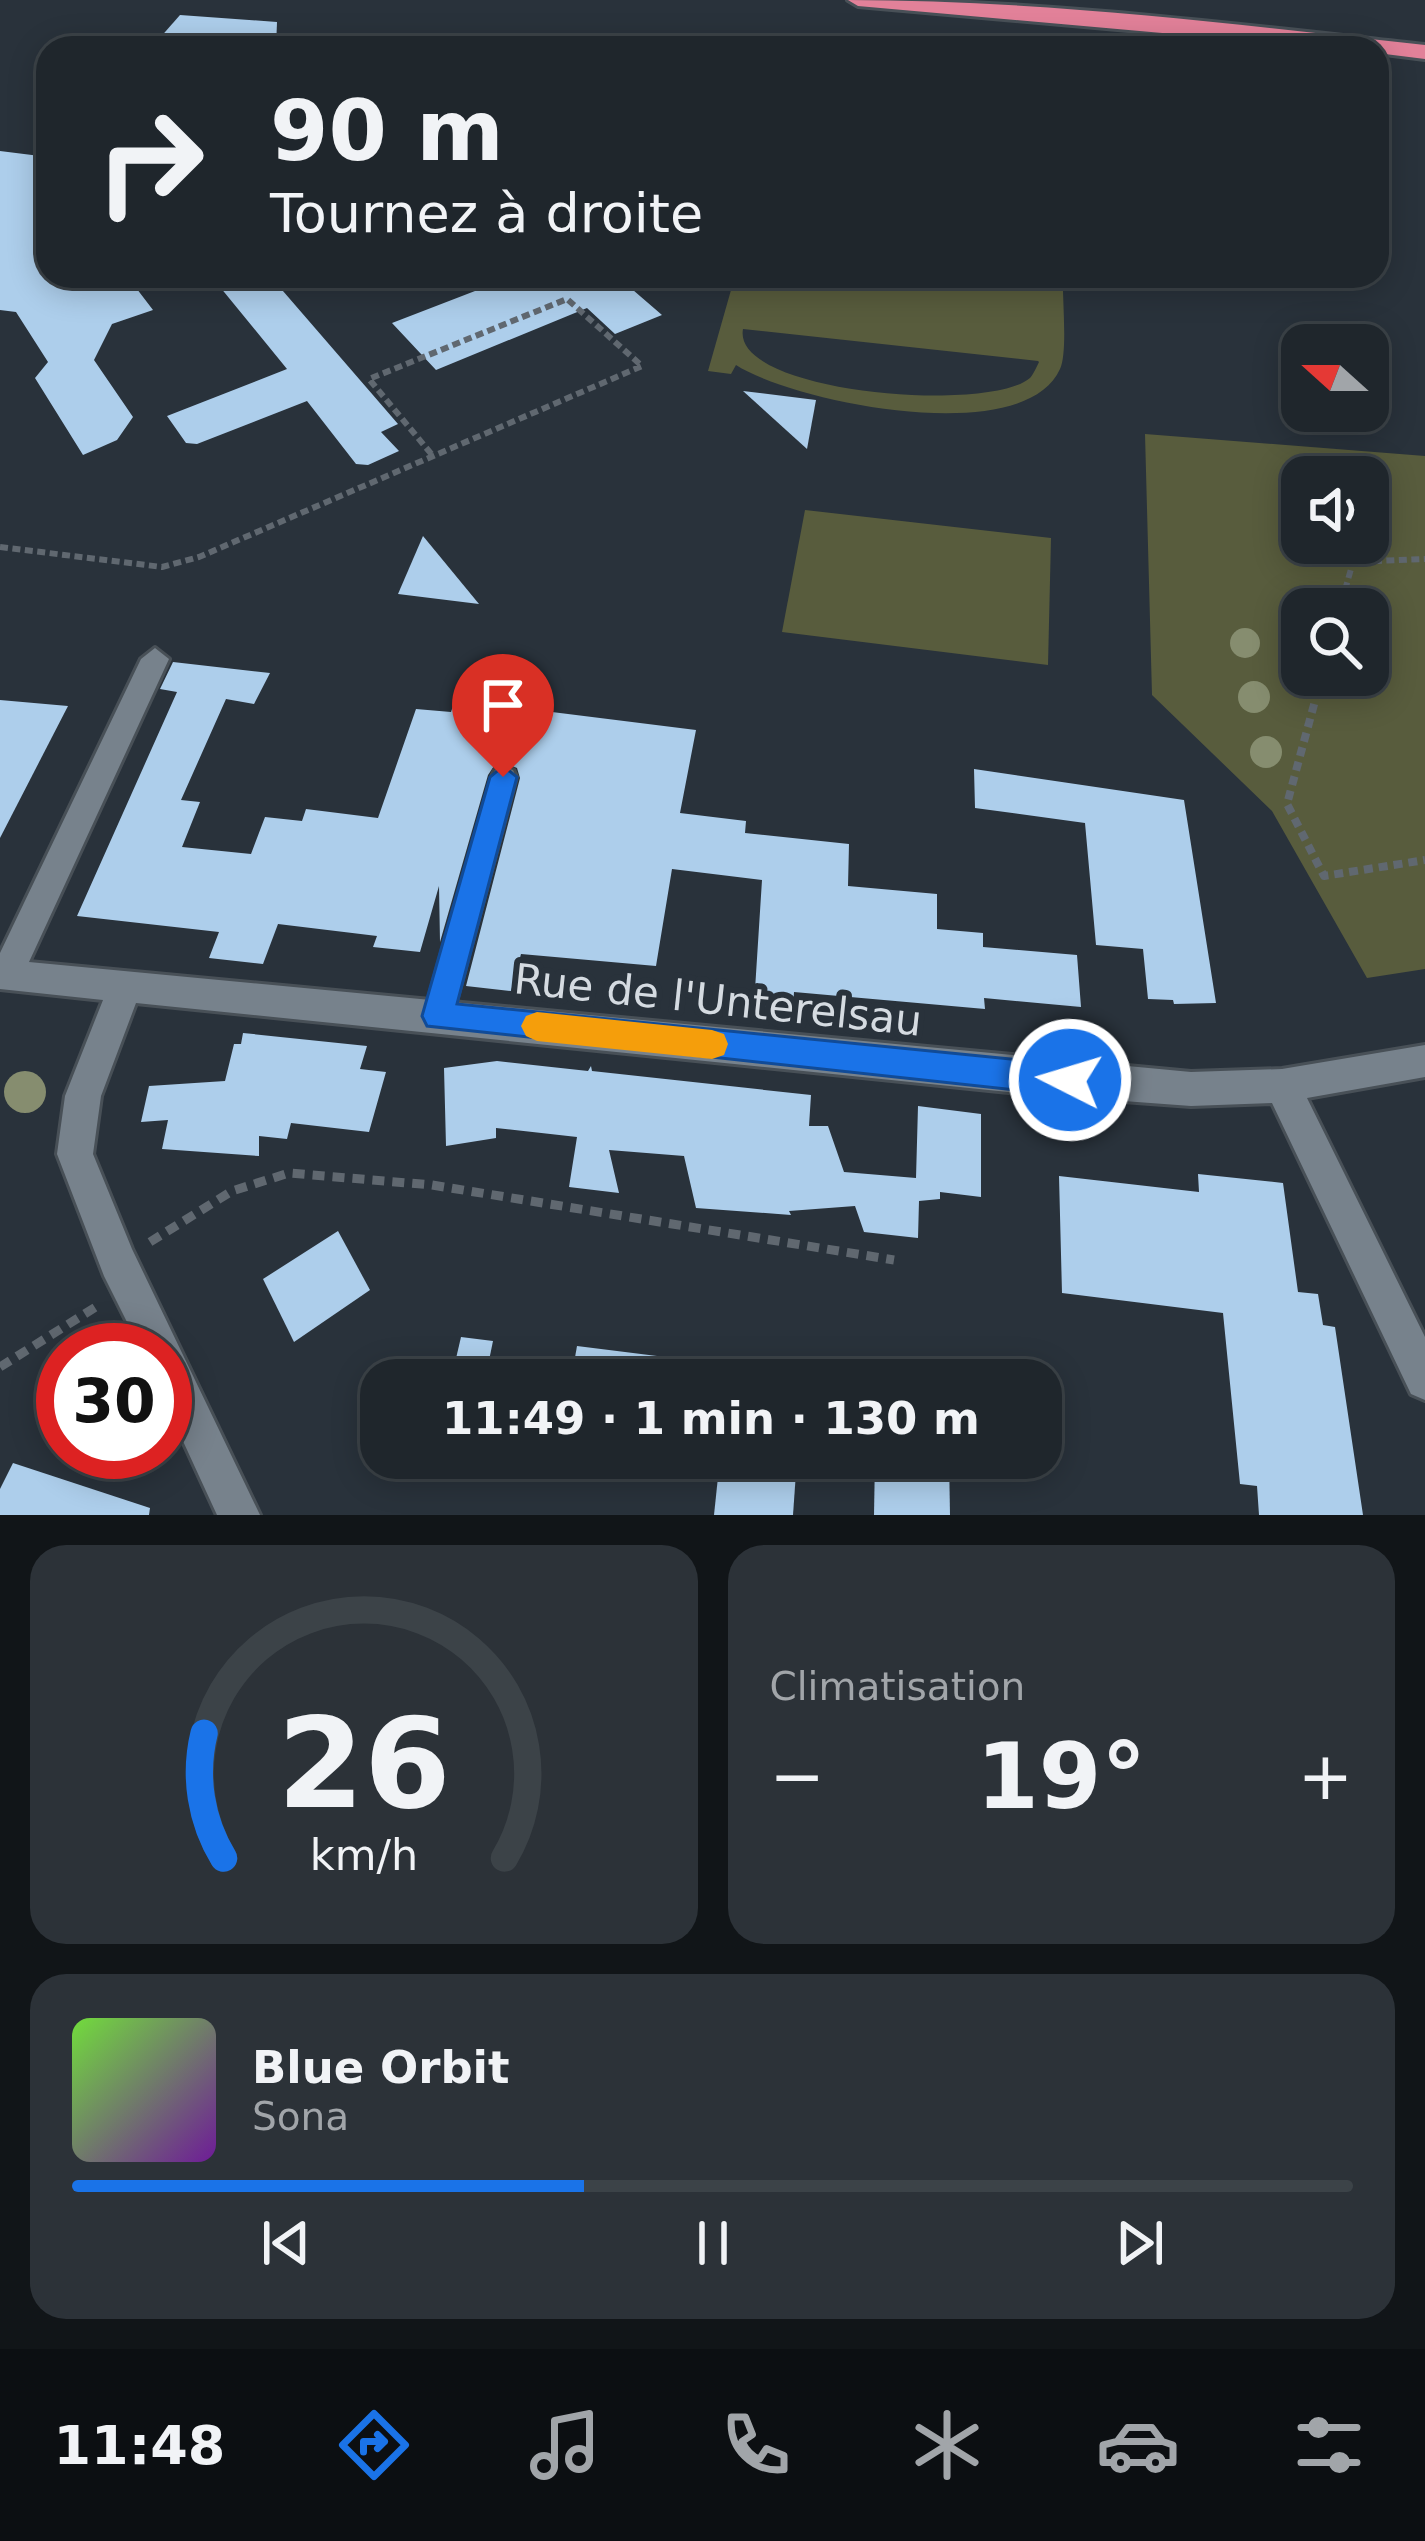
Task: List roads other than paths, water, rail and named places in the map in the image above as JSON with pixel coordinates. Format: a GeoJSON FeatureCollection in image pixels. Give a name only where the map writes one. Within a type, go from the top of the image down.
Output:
{"type":"FeatureCollection","features":[{"type":"Feature","properties":{"kind":"highway"},"geometry":{"type":"LineString","coordinates":[[858,0],[1282,36]]}},
{"type":"Feature","properties":{"kind":"highway"},"geometry":{"type":"LineString","coordinates":[[1114,0],[1425,31]]}},
{"type":"Feature","properties":{"kind":"highway"},"geometry":{"type":"LineString","coordinates":[[1389,48],[1425,52]]}},
{"type":"Feature","properties":{"kind":"street"},"geometry":{"type":"LineString","coordinates":[[3,974],[155,659]]}},
{"type":"Feature","properties":{"kind":"street","name":"Rue de l'Unterelsau"},"geometry":{"type":"LineString","coordinates":[[3,974],[1191,1089],[1282,1086],[1425,1061]]}},
{"type":"Feature","properties":{"kind":"street"},"geometry":{"type":"LineString","coordinates":[[126,984],[82,1096],[75,1154],[148,1323]]}},
{"type":"Feature","properties":{"kind":"street"},"geometry":{"type":"LineString","coordinates":[[1282,1086],[1425,1380]]}},
{"type":"Feature","properties":{"kind":"street"},"geometry":{"type":"LineString","coordinates":[[192,1416],[238,1515]]}},
{"type":"Feature","properties":{"kind":"lane"},"geometry":{"type":"LineString","coordinates":[[438,1016],[503,777]]}}]}
